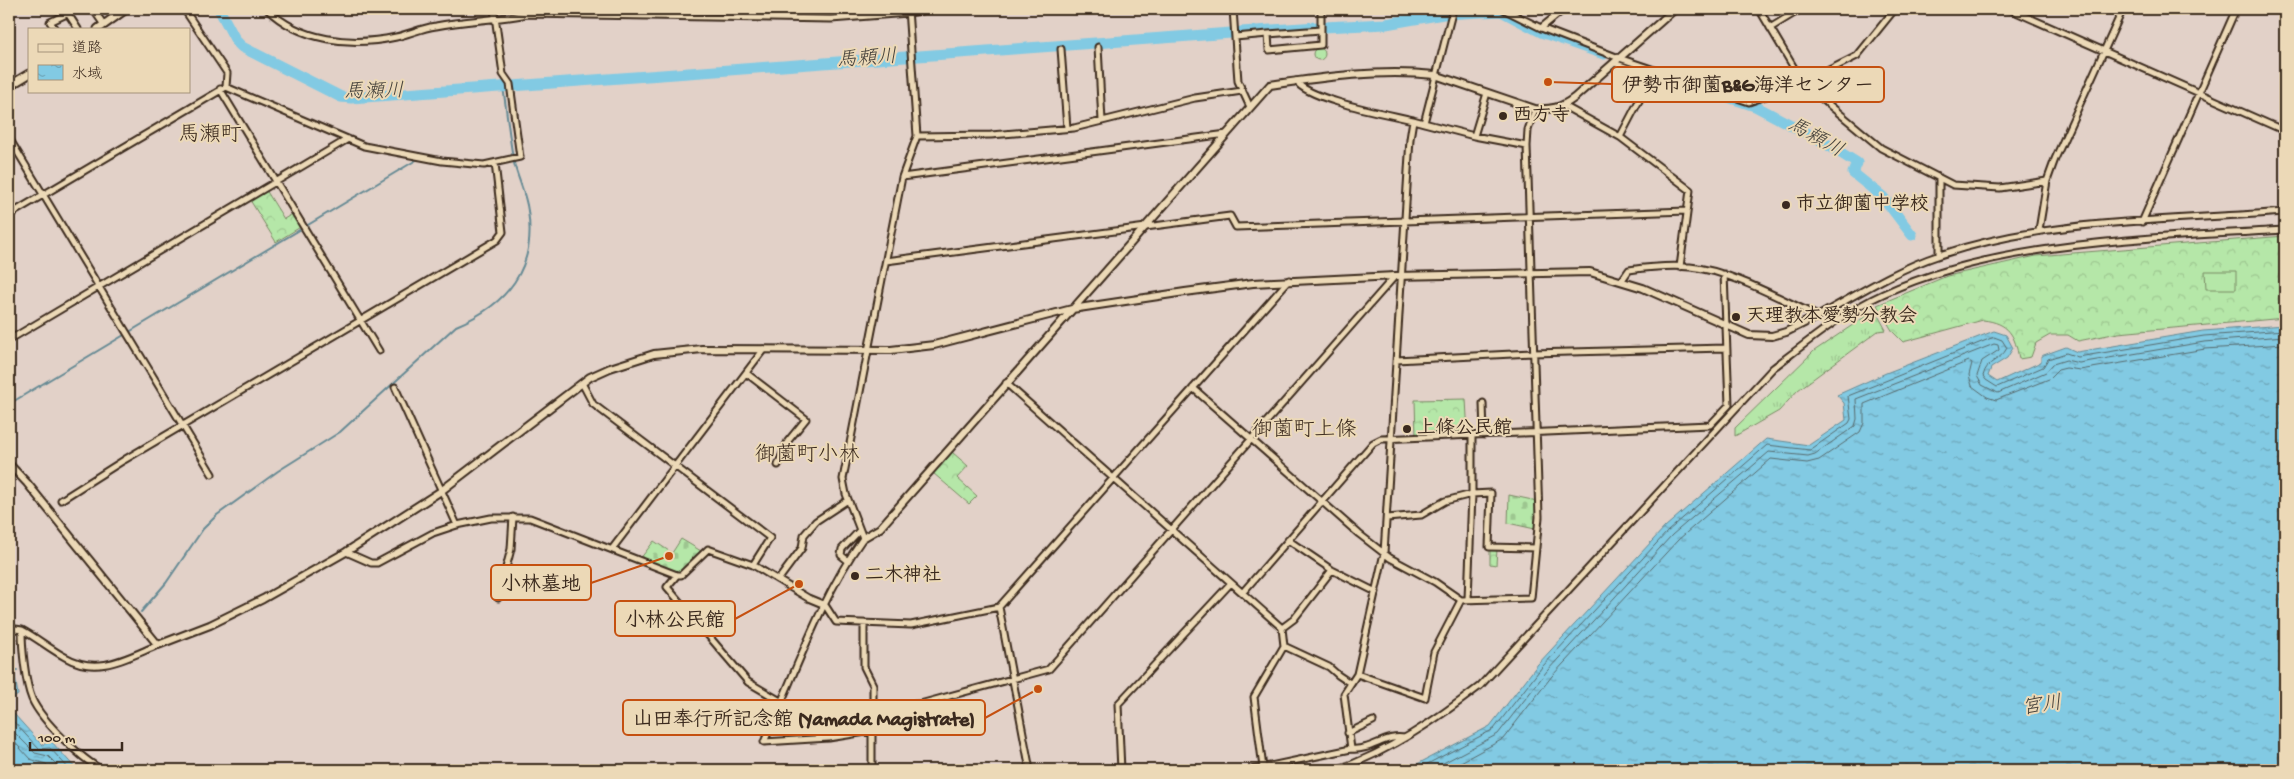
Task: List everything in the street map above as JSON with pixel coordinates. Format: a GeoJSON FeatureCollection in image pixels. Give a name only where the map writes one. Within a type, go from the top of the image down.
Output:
{"type":"FeatureCollection","features":[{"type":"Feature","properties":{"kind":"main road"},"geometry":{"type":"LineString","coordinates":[[101,27],[121,10]]}},
{"type":"Feature","properties":{"kind":"main road"},"geometry":{"type":"LineString","coordinates":[[9,86],[28,75]]}},
{"type":"Feature","properties":{"kind":"street"},"geometry":{"type":"LineString","coordinates":[[53,28],[50,22],[66,11],[77,9]]}},
{"type":"Feature","properties":{"kind":"street"},"geometry":{"type":"LineString","coordinates":[[93,9],[101,27]]}},
{"type":"Feature","properties":{"kind":"street"},"geometry":{"type":"LineString","coordinates":[[9,215],[223,88],[227,73],[184,9]]}},
{"type":"Feature","properties":{"kind":"street"},"geometry":{"type":"LineString","coordinates":[[267,9],[277,18],[306,34],[338,40],[385,38],[436,26],[495,20],[527,14],[744,16],[831,20],[933,9]]}},
{"type":"Feature","properties":{"kind":"street"},"geometry":{"type":"LineString","coordinates":[[223,88],[364,146],[442,161],[484,165],[520,157],[510,84],[503,74],[494,9]]}},
{"type":"Feature","properties":{"kind":"street"},"geometry":{"type":"LineString","coordinates":[[743,9],[744,16]]}},
{"type":"Feature","properties":{"kind":"street"},"geometry":{"type":"LineString","coordinates":[[1233,9],[1237,77],[1250,107]]}},
{"type":"Feature","properties":{"kind":"street"},"geometry":{"type":"LineString","coordinates":[[1268,34],[1269,50],[1321,46],[1321,9]]}},
{"type":"Feature","properties":{"kind":"street"},"geometry":{"type":"LineString","coordinates":[[1424,123],[1453,9]]}},
{"type":"Feature","properties":{"kind":"street"},"geometry":{"type":"LineString","coordinates":[[1503,9],[1541,28],[1652,76],[1620,137]]}},
{"type":"Feature","properties":{"kind":"street"},"geometry":{"type":"LineString","coordinates":[[1541,28],[1564,9]]}},
{"type":"Feature","properties":{"kind":"street"},"geometry":{"type":"LineString","coordinates":[[872,731],[828,738],[764,742],[847,560],[863,538],[880,528],[1270,85],[1380,72],[1435,75],[1535,109],[1550,110],[1564,106],[1675,9]]}},
{"type":"Feature","properties":{"kind":"street"},"geometry":{"type":"LineString","coordinates":[[1759,9],[1803,83],[1881,148],[1953,185],[2000,188],[2047,181]]}},
{"type":"Feature","properties":{"kind":"street"},"geometry":{"type":"LineString","coordinates":[[1770,28],[1801,9]]}},
{"type":"Feature","properties":{"kind":"street"},"geometry":{"type":"LineString","coordinates":[[1617,60],[1749,102],[1803,83],[1857,56],[1894,9]]}},
{"type":"Feature","properties":{"kind":"street"},"geometry":{"type":"LineString","coordinates":[[2009,9],[2285,131]]}},
{"type":"Feature","properties":{"kind":"street"},"geometry":{"type":"LineString","coordinates":[[2039,230],[2047,181],[2123,9]]}},
{"type":"Feature","properties":{"kind":"street"},"geometry":{"type":"LineString","coordinates":[[2142,222],[2236,9]]}},
{"type":"Feature","properties":{"kind":"street"},"geometry":{"type":"LineString","coordinates":[[66,11],[77,28]]}},
{"type":"Feature","properties":{"kind":"street"},"geometry":{"type":"LineString","coordinates":[[863,538],[848,500],[843,478],[902,177],[917,136],[908,11]]}},
{"type":"Feature","properties":{"kind":"street"},"geometry":{"type":"LineString","coordinates":[[1235,37],[1321,30]]}},
{"type":"Feature","properties":{"kind":"street"},"geometry":{"type":"LineString","coordinates":[[1098,47],[1102,121]]}},
{"type":"Feature","properties":{"kind":"street"},"geometry":{"type":"LineString","coordinates":[[1061,49],[1068,128]]}},
{"type":"Feature","properties":{"kind":"street"},"geometry":{"type":"LineString","coordinates":[[1296,81],[1300,88],[1317,95],[1474,136],[1527,146]]}},
{"type":"Feature","properties":{"kind":"street"},"geometry":{"type":"LineString","coordinates":[[223,88],[379,352]]}},
{"type":"Feature","properties":{"kind":"street"},"geometry":{"type":"LineString","coordinates":[[917,136],[991,135],[1068,128],[1195,98],[1242,91]]}},
{"type":"Feature","properties":{"kind":"street"},"geometry":{"type":"LineString","coordinates":[[1474,136],[1487,93]]}},
{"type":"Feature","properties":{"kind":"street"},"geometry":{"type":"LineString","coordinates":[[1564,106],[1620,137],[1690,190],[1680,267]]}},
{"type":"Feature","properties":{"kind":"street"},"geometry":{"type":"LineString","coordinates":[[1194,388],[1321,502],[1384,553],[1435,582],[1461,600],[1531,598],[1539,517],[1537,432],[1532,353],[1527,146],[1528,130],[1535,109]]}},
{"type":"Feature","properties":{"kind":"street"},"geometry":{"type":"LineString","coordinates":[[1351,749],[1344,694],[1350,682],[1357,674],[1384,553],[1396,360],[1398,276],[1405,220],[1408,153],[1413,120]]}},
{"type":"Feature","properties":{"kind":"street"},"geometry":{"type":"LineString","coordinates":[[902,177],[1227,134]]}},
{"type":"Feature","properties":{"kind":"street"},"geometry":{"type":"LineString","coordinates":[[9,138],[212,474]]}},
{"type":"Feature","properties":{"kind":"street"},"geometry":{"type":"LineString","coordinates":[[9,340],[348,139]]}},
{"type":"Feature","properties":{"kind":"street"},"geometry":{"type":"LineString","coordinates":[[61,500],[118,464],[501,236],[503,232],[495,163]]}},
{"type":"Feature","properties":{"kind":"street"},"geometry":{"type":"LineString","coordinates":[[1939,255],[1940,180]]}},
{"type":"Feature","properties":{"kind":"street"},"geometry":{"type":"LineString","coordinates":[[886,261],[1230,216],[1236,227],[1687,211]]}},
{"type":"Feature","properties":{"kind":"street"},"geometry":{"type":"LineString","coordinates":[[9,628],[22,630],[65,657],[82,665],[95,667],[119,661],[210,625],[271,595],[346,552],[441,491],[590,377],[610,368],[654,354],[714,348],[868,350],[934,345],[1072,309],[1195,291],[1289,280],[1590,272],[1622,280],[1749,335],[1772,336],[1818,316],[1882,280],[1939,255],[1992,240],[2039,230],[2285,212]]}},
{"type":"Feature","properties":{"kind":"street"},"geometry":{"type":"LineString","coordinates":[[1336,770],[1405,738],[1480,686],[1773,368],[1811,339],[1881,295],[1952,269],[2048,248],[2285,230]]}},
{"type":"Feature","properties":{"kind":"street"},"geometry":{"type":"LineString","coordinates":[[1622,280],[1629,270],[1661,266],[1692,267],[1724,274],[1818,316]]}},
{"type":"Feature","properties":{"kind":"street"},"geometry":{"type":"LineString","coordinates":[[1243,592],[1372,443],[1381,439],[1710,425],[1729,405],[1725,348],[1724,274]]}},
{"type":"Feature","properties":{"kind":"street"},"geometry":{"type":"LineString","coordinates":[[873,707],[920,704],[1012,681],[1048,669],[1398,276]]}},
{"type":"Feature","properties":{"kind":"street"},"geometry":{"type":"LineString","coordinates":[[782,702],[748,682],[713,644],[667,588],[677,575],[681,574],[708,549],[753,564],[808,598],[825,605],[836,622],[910,625],[999,607],[1289,280]]}},
{"type":"Feature","properties":{"kind":"street"},"geometry":{"type":"LineString","coordinates":[[612,549],[764,348]]}},
{"type":"Feature","properties":{"kind":"street"},"geometry":{"type":"LineString","coordinates":[[1396,360],[1532,353],[1725,348]]}},
{"type":"Feature","properties":{"kind":"street"},"geometry":{"type":"LineString","coordinates":[[746,373],[806,420],[788,440],[778,465]]}},
{"type":"Feature","properties":{"kind":"street"},"geometry":{"type":"LineString","coordinates":[[1006,383],[1282,628],[1284,646],[1254,697],[1263,768]]}},
{"type":"Feature","properties":{"kind":"street"},"geometry":{"type":"LineString","coordinates":[[582,384],[592,404],[770,538],[753,564]]}},
{"type":"Feature","properties":{"kind":"street"},"geometry":{"type":"LineString","coordinates":[[395,387],[457,525]]}},
{"type":"Feature","properties":{"kind":"street"},"geometry":{"type":"LineString","coordinates":[[1483,403],[1484,435]]}},
{"type":"Feature","properties":{"kind":"street"},"geometry":{"type":"LineString","coordinates":[[1468,600],[1472,436]]}},
{"type":"Feature","properties":{"kind":"street"},"geometry":{"type":"LineString","coordinates":[[9,464],[27,483],[158,645]]}},
{"type":"Feature","properties":{"kind":"street"},"geometry":{"type":"LineString","coordinates":[[1387,518],[1421,515],[1445,501],[1472,494],[1491,493],[1489,554]]}},
{"type":"Feature","properties":{"kind":"street"},"geometry":{"type":"LineString","coordinates":[[779,579],[802,548],[804,535],[816,521],[848,500]]}},
{"type":"Feature","properties":{"kind":"street"},"geometry":{"type":"LineString","coordinates":[[498,598],[511,549],[513,517]]}},
{"type":"Feature","properties":{"kind":"street"},"geometry":{"type":"LineString","coordinates":[[346,552],[371,564],[377,563],[432,533],[457,525],[491,518],[530,518],[677,575]]}},
{"type":"Feature","properties":{"kind":"street"},"geometry":{"type":"LineString","coordinates":[[847,560],[841,555],[842,549],[859,531]]}},
{"type":"Feature","properties":{"kind":"street"},"geometry":{"type":"LineString","coordinates":[[1288,540],[1332,570],[1376,592]]}},
{"type":"Feature","properties":{"kind":"street"},"geometry":{"type":"LineString","coordinates":[[1489,547],[1536,548]]}},
{"type":"Feature","properties":{"kind":"street"},"geometry":{"type":"LineString","coordinates":[[1282,628],[1294,619],[1332,570]]}},
{"type":"Feature","properties":{"kind":"street"},"geometry":{"type":"LineString","coordinates":[[1121,770],[1118,704],[1231,583]]}},
{"type":"Feature","properties":{"kind":"street"},"geometry":{"type":"LineString","coordinates":[[1357,674],[1419,698],[1425,698],[1434,652],[1461,600]]}},
{"type":"Feature","properties":{"kind":"street"},"geometry":{"type":"LineString","coordinates":[[999,607],[1030,770]]}},
{"type":"Feature","properties":{"kind":"street"},"geometry":{"type":"LineString","coordinates":[[864,624],[864,668],[873,685],[872,770]]}},
{"type":"Feature","properties":{"kind":"street"},"geometry":{"type":"LineString","coordinates":[[22,630],[22,644],[32,698],[37,707],[74,750],[90,763],[103,770]]}},
{"type":"Feature","properties":{"kind":"street"},"geometry":{"type":"LineString","coordinates":[[1284,646],[1329,667],[1350,682]]}},
{"type":"Feature","properties":{"kind":"street"},"geometry":{"type":"LineString","coordinates":[[1348,733],[1373,721]]}},
{"type":"Feature","properties":{"kind":"street"},"geometry":{"type":"LineString","coordinates":[[1251,770],[1351,749],[1362,750],[1396,737],[1405,738]]}},
{"type":"Feature","properties":{"kind":"green space"},"geometry":{"type":"Polygon","coordinates":[[[1317,48],[1321,48],[1325,54],[1321,60],[1317,60],[1313,56],[1313,52],[1317,48]]]}},
{"type":"Feature","properties":{"kind":"green space"},"geometry":{"type":"Polygon","coordinates":[[[266,190],[284,219],[294,213],[302,226],[276,242],[250,200],[266,190]]]}},
{"type":"Feature","properties":{"kind":"green space"},"geometry":{"type":"Polygon","coordinates":[[[2285,236],[2285,318],[2118,333],[2078,341],[2068,335],[2050,335],[2036,343],[2031,357],[2019,359],[2013,337],[2005,327],[1999,324],[1983,320],[1903,342],[1893,332],[1877,305],[1947,276],[2036,256],[2285,236]]]}},
{"type":"Feature","properties":{"kind":"green space"},"geometry":{"type":"Polygon","coordinates":[[[2205,271],[2236,271],[2236,289],[2206,289],[2205,271]]]}},
{"type":"Feature","properties":{"kind":"green space"},"geometry":{"type":"Polygon","coordinates":[[[1875,310],[1886,330],[1878,331],[1798,390],[1779,411],[1735,436],[1735,428],[1814,351],[1875,310]]]}},
{"type":"Feature","properties":{"kind":"green space"},"geometry":{"type":"Polygon","coordinates":[[[1466,399],[1468,435],[1416,437],[1415,400],[1466,399]]]}},
{"type":"Feature","properties":{"kind":"green space"},"geometry":{"type":"Polygon","coordinates":[[[952,452],[968,466],[957,478],[977,496],[969,504],[933,473],[952,452]]]}},
{"type":"Feature","properties":{"kind":"green space"},"geometry":{"type":"Polygon","coordinates":[[[1509,495],[1537,501],[1535,529],[1508,523],[1509,495]]]}},
{"type":"Feature","properties":{"kind":"green space"},"geometry":{"type":"Polygon","coordinates":[[[681,539],[701,551],[680,572],[677,573],[640,559],[654,541],[672,553],[681,539]]]}},
{"type":"Feature","properties":{"kind":"green space"},"geometry":{"type":"Polygon","coordinates":[[[1490,548],[1497,549],[1496,565],[1490,564],[1490,548]]]}},
{"type":"Feature","properties":{"kind":"water","name":"宮川"},"geometry":{"type":"Polygon","coordinates":[[[2285,325],[2285,770],[1406,770],[1490,726],[1538,664],[1665,527],[1766,439],[1809,445],[1846,420],[1844,403],[1837,395],[1886,373],[1994,331],[2006,335],[2013,348],[2007,358],[1991,368],[1988,376],[1997,382],[2041,362],[2041,356],[2066,347],[2077,352],[2203,331],[2285,325]]]}},
{"type":"Feature","properties":{"kind":"water"},"geometry":{"type":"Polygon","coordinates":[[[9,636],[18,695],[9,701],[9,636]]]}},
{"type":"Feature","properties":{"kind":"water"},"geometry":{"type":"Polygon","coordinates":[[[14,714],[42,745],[51,741],[77,770],[9,770],[9,716],[14,714]]]}},
{"type":"Feature","properties":{"kind":"waterway","name":"馬頼川"},"geometry":{"type":"LineString","coordinates":[[219,9],[236,41],[242,47],[341,97],[351,98],[1231,33]]}},
{"type":"Feature","properties":{"kind":"waterway","name":"馬頼川"},"geometry":{"type":"LineString","coordinates":[[1324,27],[1386,24],[1443,14],[1501,11],[1541,32],[1604,54]]}},
{"type":"Feature","properties":{"kind":"waterway","name":"馬頼川"},"geometry":{"type":"LineString","coordinates":[[1241,32],[1318,27]]}},
{"type":"Feature","properties":{"kind":"waterway","name":"馬頼川"},"geometry":{"type":"LineString","coordinates":[[1654,72],[1755,106],[1825,143],[1857,163],[1853,173],[1883,197],[1912,235]]}},
{"type":"Feature","properties":{"kind":"waterway"},"geometry":{"type":"LineString","coordinates":[[141,612],[166,583],[203,529],[217,515],[278,471],[340,432],[456,326],[490,307],[515,282],[523,267],[528,250],[530,231],[527,205],[512,154],[503,87]]}},
{"type":"Feature","properties":{"kind":"waterway"},"geometry":{"type":"LineString","coordinates":[[9,404],[418,159]]}},
{"type":"Feature","properties":{"kind":"waterway"},"geometry":{"type":"LineString","coordinates":[[9,672],[17,670]]}},
{"type":"Feature","properties":{"kind":"place","name":"伊勢市御薗B&G海洋センター"},"geometry":{"type":"Point","coordinates":[1548,82]}},
{"type":"Feature","properties":{"kind":"place","name":"西方寺"},"geometry":{"type":"Point","coordinates":[1503,116]}},
{"type":"Feature","properties":{"kind":"place","name":"市立御薗中学校"},"geometry":{"type":"Point","coordinates":[1786,205]}},
{"type":"Feature","properties":{"kind":"place","name":"天理教本愛勢分教会"},"geometry":{"type":"Point","coordinates":[1736,317]}},
{"type":"Feature","properties":{"kind":"place","name":"上條公民館"},"geometry":{"type":"Point","coordinates":[1407,429]}},
{"type":"Feature","properties":{"kind":"place","name":"小林墓地"},"geometry":{"type":"Point","coordinates":[669,556]}},
{"type":"Feature","properties":{"kind":"place","name":"二木神社"},"geometry":{"type":"Point","coordinates":[855,576]}},
{"type":"Feature","properties":{"kind":"place","name":"小林公民館"},"geometry":{"type":"Point","coordinates":[799,584]}},
{"type":"Feature","properties":{"kind":"place","name":"山田奉行所記念館 (Yamada Magistrate)"},"geometry":{"type":"Point","coordinates":[1038,689]}},
{"type":"Feature","properties":{"kind":"district","name":"馬瀬町"},"geometry":{"type":"Point","coordinates":[210,136]}},
{"type":"Feature","properties":{"kind":"district","name":"御薗町上條"},"geometry":{"type":"Point","coordinates":[1304,431]}},
{"type":"Feature","properties":{"kind":"district","name":"御薗町小林"},"geometry":{"type":"Point","coordinates":[807,456]}},
{"type":"Feature","properties":{"kind":"water label","name":"馬瀬川"},"geometry":{"type":"Point","coordinates":[374,93]}}]}
